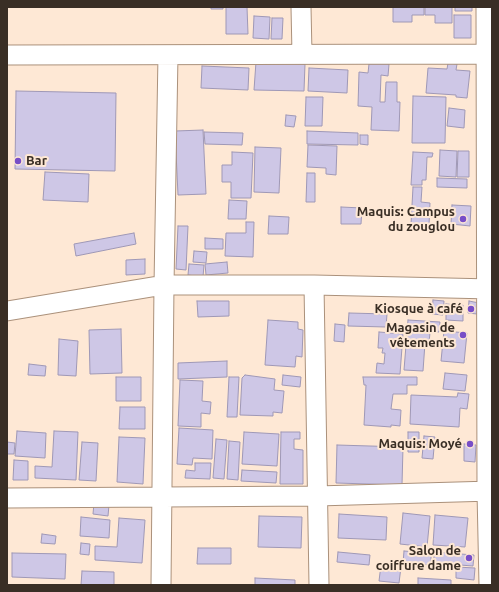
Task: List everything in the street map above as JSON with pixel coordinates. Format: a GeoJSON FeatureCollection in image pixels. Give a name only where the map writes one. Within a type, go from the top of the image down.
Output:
{"type":"FeatureCollection","features":[{"type":"Feature","properties":{"kind":"street"},"geometry":{"type":"LineString","coordinates":[[301,7],[302,54]]}},
{"type":"Feature","properties":{"kind":"street"},"geometry":{"type":"LineString","coordinates":[[486,7],[489,289],[489,585]]}},
{"type":"Feature","properties":{"kind":"street"},"geometry":{"type":"LineString","coordinates":[[7,55],[486,54]]}},
{"type":"Feature","properties":{"kind":"street"},"geometry":{"type":"LineString","coordinates":[[161,585],[168,55]]}},
{"type":"Feature","properties":{"kind":"street"},"geometry":{"type":"LineString","coordinates":[[7,311],[164,285],[314,285],[489,289]]}},
{"type":"Feature","properties":{"kind":"street"},"geometry":{"type":"LineString","coordinates":[[314,285],[318,585]]}},
{"type":"Feature","properties":{"kind":"street"},"geometry":{"type":"LineString","coordinates":[[7,498],[317,496],[490,491]]}},
{"type":"Feature","properties":{"kind":"building"},"geometry":{"type":"Polygon","coordinates":[[[211,7],[223,7],[223,9],[211,9],[211,7]]]}},
{"type":"Feature","properties":{"kind":"building"},"geometry":{"type":"Polygon","coordinates":[[[226,7],[247,7],[248,34],[226,34],[226,7]]]}},
{"type":"Feature","properties":{"kind":"building"},"geometry":{"type":"Polygon","coordinates":[[[393,7],[424,7],[424,15],[412,15],[412,22],[393,22],[393,7]]]}},
{"type":"Feature","properties":{"kind":"building"},"geometry":{"type":"Polygon","coordinates":[[[425,7],[452,7],[452,23],[435,23],[435,15],[425,15],[425,7]]]}},
{"type":"Feature","properties":{"kind":"building"},"geometry":{"type":"Polygon","coordinates":[[[455,7],[472,7],[472,11],[455,11],[455,7]]]}},
{"type":"Feature","properties":{"kind":"building"},"geometry":{"type":"Polygon","coordinates":[[[454,15],[471,15],[471,38],[454,38],[454,15]]]}},
{"type":"Feature","properties":{"kind":"building"},"geometry":{"type":"Polygon","coordinates":[[[254,16],[270,17],[269,39],[253,38],[254,16]]]}},
{"type":"Feature","properties":{"kind":"building"},"geometry":{"type":"Polygon","coordinates":[[[272,18],[283,18],[282,39],[271,39],[272,18]]]}},
{"type":"Feature","properties":{"kind":"building"},"geometry":{"type":"Polygon","coordinates":[[[256,62],[305,64],[304,91],[254,90],[256,62]]]}},
{"type":"Feature","properties":{"kind":"building"},"geometry":{"type":"Polygon","coordinates":[[[448,63],[457,64],[456,70],[470,71],[467,98],[456,97],[456,95],[426,93],[428,68],[447,69],[448,63]]]}},
{"type":"Feature","properties":{"kind":"building"},"geometry":{"type":"Polygon","coordinates":[[[369,64],[389,64],[388,76],[381,75],[380,102],[385,102],[386,82],[397,82],[397,102],[400,102],[399,131],[371,130],[372,107],[358,106],[359,72],[368,73],[369,64]]]}},
{"type":"Feature","properties":{"kind":"building"},"geometry":{"type":"Polygon","coordinates":[[[202,66],[249,68],[248,90],[201,88],[202,66]]]}},
{"type":"Feature","properties":{"kind":"building"},"geometry":{"type":"Polygon","coordinates":[[[309,68],[348,70],[347,93],[308,91],[309,68]]]}},
{"type":"Feature","properties":{"kind":"building"},"geometry":{"type":"Polygon","coordinates":[[[16,91],[116,93],[115,171],[15,169],[16,91]]]}},
{"type":"Feature","properties":{"kind":"building"},"geometry":{"type":"Polygon","coordinates":[[[413,96],[446,97],[445,143],[412,143],[413,96]]]}},
{"type":"Feature","properties":{"kind":"building"},"geometry":{"type":"Polygon","coordinates":[[[306,97],[323,97],[322,126],[305,126],[306,97]]]}},
{"type":"Feature","properties":{"kind":"building"},"geometry":{"type":"Polygon","coordinates":[[[449,108],[465,110],[464,128],[447,126],[449,108]]]}},
{"type":"Feature","properties":{"kind":"building"},"geometry":{"type":"Polygon","coordinates":[[[286,115],[296,116],[294,127],[285,126],[286,115]]]}},
{"type":"Feature","properties":{"kind":"building"},"geometry":{"type":"Polygon","coordinates":[[[203,130],[206,194],[178,195],[175,131],[203,130]]]}},
{"type":"Feature","properties":{"kind":"building"},"geometry":{"type":"Polygon","coordinates":[[[307,131],[358,133],[358,145],[307,144],[307,131]]]}},
{"type":"Feature","properties":{"kind":"building"},"geometry":{"type":"Polygon","coordinates":[[[204,132],[243,133],[242,145],[205,144],[204,132]]]}},
{"type":"Feature","properties":{"kind":"building"},"geometry":{"type":"Polygon","coordinates":[[[360,135],[368,135],[368,145],[360,144],[360,135]]]}},
{"type":"Feature","properties":{"kind":"building"},"geometry":{"type":"Polygon","coordinates":[[[308,145],[337,146],[336,175],[326,174],[326,168],[307,167],[308,145]]]}},
{"type":"Feature","properties":{"kind":"building"},"geometry":{"type":"Polygon","coordinates":[[[255,147],[281,148],[279,193],[254,192],[255,147]]]}},
{"type":"Feature","properties":{"kind":"building"},"geometry":{"type":"Polygon","coordinates":[[[440,150],[457,151],[456,177],[439,176],[440,150]]]}},
{"type":"Feature","properties":{"kind":"building"},"geometry":{"type":"Polygon","coordinates":[[[458,151],[469,151],[469,177],[457,177],[458,151]]]}},
{"type":"Feature","properties":{"kind":"building"},"geometry":{"type":"Polygon","coordinates":[[[232,152],[253,153],[251,198],[231,198],[231,182],[222,182],[222,165],[232,165],[232,152]]]}},
{"type":"Feature","properties":{"kind":"building"},"geometry":{"type":"Polygon","coordinates":[[[413,152],[433,153],[432,157],[427,157],[426,180],[422,180],[422,185],[411,185],[413,152]]]}},
{"type":"Feature","properties":{"kind":"building"},"geometry":{"type":"Polygon","coordinates":[[[45,172],[89,174],[88,202],[43,200],[45,172]]]}},
{"type":"Feature","properties":{"kind":"building"},"geometry":{"type":"Polygon","coordinates":[[[307,173],[315,173],[315,202],[306,202],[307,173]]]}},
{"type":"Feature","properties":{"kind":"building"},"geometry":{"type":"Polygon","coordinates":[[[437,178],[467,179],[467,188],[437,187],[437,178]]]}},
{"type":"Feature","properties":{"kind":"building"},"geometry":{"type":"Polygon","coordinates":[[[413,187],[422,187],[421,202],[430,203],[429,225],[411,224],[413,187]]]}},
{"type":"Feature","properties":{"kind":"building"},"geometry":{"type":"Polygon","coordinates":[[[229,200],[247,201],[246,219],[228,219],[229,200]]]}},
{"type":"Feature","properties":{"kind":"building"},"geometry":{"type":"Polygon","coordinates":[[[452,205],[471,206],[470,226],[451,224],[452,205]]]}},
{"type":"Feature","properties":{"kind":"building"},"geometry":{"type":"Polygon","coordinates":[[[341,207],[362,208],[361,224],[341,224],[341,207]]]}},
{"type":"Feature","properties":{"kind":"building"},"geometry":{"type":"Polygon","coordinates":[[[269,216],[289,217],[288,234],[268,234],[269,216]]]}},
{"type":"Feature","properties":{"kind":"building"},"geometry":{"type":"Polygon","coordinates":[[[246,222],[254,222],[253,257],[225,256],[226,233],[246,233],[246,222]]]}},
{"type":"Feature","properties":{"kind":"building"},"geometry":{"type":"Polygon","coordinates":[[[178,226],[188,226],[186,270],[176,269],[178,226]]]}},
{"type":"Feature","properties":{"kind":"building"},"geometry":{"type":"Polygon","coordinates":[[[134,233],[136,244],[76,256],[74,244],[134,233]]]}},
{"type":"Feature","properties":{"kind":"building"},"geometry":{"type":"Polygon","coordinates":[[[205,238],[223,239],[223,249],[205,249],[205,238]]]}},
{"type":"Feature","properties":{"kind":"building"},"geometry":{"type":"Polygon","coordinates":[[[194,251],[207,252],[206,263],[193,262],[194,251]]]}},
{"type":"Feature","properties":{"kind":"building"},"geometry":{"type":"Polygon","coordinates":[[[145,259],[145,274],[126,275],[126,260],[145,259]]]}},
{"type":"Feature","properties":{"kind":"building"},"geometry":{"type":"Polygon","coordinates":[[[227,262],[228,273],[206,275],[205,264],[227,262]]]}},
{"type":"Feature","properties":{"kind":"building"},"geometry":{"type":"Polygon","coordinates":[[[189,264],[204,265],[203,277],[188,275],[189,264]]]}},
{"type":"Feature","properties":{"kind":"building"},"geometry":{"type":"Polygon","coordinates":[[[433,300],[444,301],[443,315],[432,314],[433,300]]]}},
{"type":"Feature","properties":{"kind":"building"},"geometry":{"type":"Polygon","coordinates":[[[197,301],[229,301],[229,316],[198,317],[197,301]]]}},
{"type":"Feature","properties":{"kind":"building"},"geometry":{"type":"Polygon","coordinates":[[[469,301],[479,303],[477,314],[468,313],[469,301]]]}},
{"type":"Feature","properties":{"kind":"building"},"geometry":{"type":"Polygon","coordinates":[[[446,304],[463,305],[463,321],[446,320],[446,304]]]}},
{"type":"Feature","properties":{"kind":"building"},"geometry":{"type":"Polygon","coordinates":[[[349,313],[387,314],[386,327],[348,326],[349,313]]]}},
{"type":"Feature","properties":{"kind":"building"},"geometry":{"type":"Polygon","coordinates":[[[268,320],[298,322],[298,329],[303,330],[302,357],[296,356],[295,367],[265,365],[268,320]]]}},
{"type":"Feature","properties":{"kind":"building"},"geometry":{"type":"Polygon","coordinates":[[[408,320],[440,322],[439,332],[430,332],[429,344],[425,343],[423,371],[404,370],[408,320]]]}},
{"type":"Feature","properties":{"kind":"building"},"geometry":{"type":"Polygon","coordinates":[[[335,324],[345,325],[344,342],[334,341],[335,324]]]}},
{"type":"Feature","properties":{"kind":"building"},"geometry":{"type":"Polygon","coordinates":[[[121,329],[122,373],[90,374],[89,330],[121,329]]]}},
{"type":"Feature","properties":{"kind":"building"},"geometry":{"type":"Polygon","coordinates":[[[444,331],[467,333],[464,363],[441,361],[444,331]]]}},
{"type":"Feature","properties":{"kind":"building"},"geometry":{"type":"Polygon","coordinates":[[[379,332],[403,334],[400,374],[376,373],[377,363],[384,364],[385,353],[382,353],[383,348],[378,348],[379,332]]]}},
{"type":"Feature","properties":{"kind":"building"},"geometry":{"type":"Polygon","coordinates":[[[59,339],[78,341],[76,376],[58,375],[59,339]]]}},
{"type":"Feature","properties":{"kind":"building"},"geometry":{"type":"Polygon","coordinates":[[[227,361],[227,377],[178,379],[178,363],[227,361]]]}},
{"type":"Feature","properties":{"kind":"building"},"geometry":{"type":"Polygon","coordinates":[[[29,364],[46,366],[45,376],[28,375],[29,364]]]}},
{"type":"Feature","properties":{"kind":"building"},"geometry":{"type":"Polygon","coordinates":[[[445,373],[467,375],[465,391],[443,389],[445,373]]]}},
{"type":"Feature","properties":{"kind":"building"},"geometry":{"type":"Polygon","coordinates":[[[245,375],[275,379],[274,390],[284,391],[282,413],[273,412],[273,416],[240,415],[242,378],[245,375]]]}},
{"type":"Feature","properties":{"kind":"building"},"geometry":{"type":"Polygon","coordinates":[[[283,375],[301,377],[300,387],[282,385],[283,375]]]}},
{"type":"Feature","properties":{"kind":"building"},"geometry":{"type":"Polygon","coordinates":[[[116,377],[141,377],[141,401],[116,401],[116,377]]]}},
{"type":"Feature","properties":{"kind":"building"},"geometry":{"type":"Polygon","coordinates":[[[229,377],[239,377],[237,417],[227,417],[229,377]]]}},
{"type":"Feature","properties":{"kind":"building"},"geometry":{"type":"Polygon","coordinates":[[[363,377],[417,377],[417,385],[407,385],[407,394],[393,394],[391,409],[401,410],[400,426],[391,425],[391,427],[364,425],[366,385],[364,385],[363,377]]]}},
{"type":"Feature","properties":{"kind":"building"},"geometry":{"type":"Polygon","coordinates":[[[180,380],[203,381],[202,401],[211,402],[210,414],[201,413],[201,427],[178,426],[180,380]]]}},
{"type":"Feature","properties":{"kind":"building"},"geometry":{"type":"Polygon","coordinates":[[[458,393],[469,394],[467,409],[460,408],[459,427],[410,424],[411,395],[457,397],[458,393]]]}},
{"type":"Feature","properties":{"kind":"building"},"geometry":{"type":"Polygon","coordinates":[[[120,407],[145,407],[145,429],[119,429],[120,407]]]}},
{"type":"Feature","properties":{"kind":"building"},"geometry":{"type":"Polygon","coordinates":[[[179,428],[213,430],[212,459],[193,458],[192,465],[177,464],[179,428]]]}},
{"type":"Feature","properties":{"kind":"building"},"geometry":{"type":"Polygon","coordinates":[[[17,431],[46,433],[45,458],[15,456],[17,431]]]}},
{"type":"Feature","properties":{"kind":"building"},"geometry":{"type":"Polygon","coordinates":[[[54,431],[78,432],[76,480],[35,478],[35,466],[52,467],[54,431]]]}},
{"type":"Feature","properties":{"kind":"building"},"geometry":{"type":"Polygon","coordinates":[[[244,432],[279,434],[277,466],[242,464],[244,432]]]}},
{"type":"Feature","properties":{"kind":"building"},"geometry":{"type":"Polygon","coordinates":[[[281,432],[300,432],[300,439],[294,439],[294,449],[303,450],[303,484],[280,484],[281,432]]]}},
{"type":"Feature","properties":{"kind":"building"},"geometry":{"type":"Polygon","coordinates":[[[408,432],[419,432],[419,452],[408,452],[408,432]]]}},
{"type":"Feature","properties":{"kind":"building"},"geometry":{"type":"Polygon","coordinates":[[[424,436],[435,437],[433,459],[422,458],[424,436]]]}},
{"type":"Feature","properties":{"kind":"building"},"geometry":{"type":"Polygon","coordinates":[[[119,437],[145,438],[143,484],[117,482],[119,437]]]}},
{"type":"Feature","properties":{"kind":"building"},"geometry":{"type":"Polygon","coordinates":[[[216,439],[227,440],[224,479],[213,478],[216,439]]]}},
{"type":"Feature","properties":{"kind":"building"},"geometry":{"type":"Polygon","coordinates":[[[229,441],[240,442],[238,480],[227,479],[229,441]]]}},
{"type":"Feature","properties":{"kind":"building"},"geometry":{"type":"Polygon","coordinates":[[[7,442],[15,443],[14,454],[7,454],[7,442]]]}},
{"type":"Feature","properties":{"kind":"building"},"geometry":{"type":"Polygon","coordinates":[[[82,442],[98,443],[96,481],[79,480],[82,442]]]}},
{"type":"Feature","properties":{"kind":"building"},"geometry":{"type":"Polygon","coordinates":[[[464,444],[476,445],[475,462],[464,461],[464,444]]]}},
{"type":"Feature","properties":{"kind":"building"},"geometry":{"type":"Polygon","coordinates":[[[337,445],[403,447],[402,485],[336,483],[337,445]]]}},
{"type":"Feature","properties":{"kind":"building"},"geometry":{"type":"Polygon","coordinates":[[[14,460],[28,461],[28,480],[13,480],[14,460]]]}},
{"type":"Feature","properties":{"kind":"building"},"geometry":{"type":"Polygon","coordinates":[[[195,463],[211,463],[210,479],[185,478],[186,470],[195,471],[195,463]]]}},
{"type":"Feature","properties":{"kind":"building"},"geometry":{"type":"Polygon","coordinates":[[[242,470],[277,472],[276,483],[241,481],[242,470]]]}},
{"type":"Feature","properties":{"kind":"building"},"geometry":{"type":"Polygon","coordinates":[[[94,503],[109,505],[108,516],[93,514],[94,503]]]}},
{"type":"Feature","properties":{"kind":"building"},"geometry":{"type":"Polygon","coordinates":[[[403,513],[430,516],[427,547],[400,544],[403,513]]]}},
{"type":"Feature","properties":{"kind":"building"},"geometry":{"type":"Polygon","coordinates":[[[339,514],[387,517],[386,540],[338,538],[339,514]]]}},
{"type":"Feature","properties":{"kind":"building"},"geometry":{"type":"Polygon","coordinates":[[[435,515],[468,518],[465,547],[433,545],[435,515]]]}},
{"type":"Feature","properties":{"kind":"building"},"geometry":{"type":"Polygon","coordinates":[[[259,516],[302,517],[301,548],[258,547],[259,516]]]}},
{"type":"Feature","properties":{"kind":"building"},"geometry":{"type":"Polygon","coordinates":[[[81,517],[110,520],[109,538],[80,536],[81,517]]]}},
{"type":"Feature","properties":{"kind":"building"},"geometry":{"type":"Polygon","coordinates":[[[119,518],[145,520],[142,563],[95,560],[95,546],[117,547],[119,518]]]}},
{"type":"Feature","properties":{"kind":"building"},"geometry":{"type":"Polygon","coordinates":[[[42,534],[56,536],[55,544],[41,543],[42,534]]]}},
{"type":"Feature","properties":{"kind":"building"},"geometry":{"type":"Polygon","coordinates":[[[81,543],[90,544],[89,555],[80,554],[81,543]]]}},
{"type":"Feature","properties":{"kind":"building"},"geometry":{"type":"Polygon","coordinates":[[[198,548],[231,548],[231,564],[197,564],[198,548]]]}},
{"type":"Feature","properties":{"kind":"building"},"geometry":{"type":"Polygon","coordinates":[[[404,551],[431,553],[431,565],[403,563],[404,551]]]}},
{"type":"Feature","properties":{"kind":"building"},"geometry":{"type":"Polygon","coordinates":[[[338,552],[370,555],[369,565],[337,562],[338,552]]]}},
{"type":"Feature","properties":{"kind":"building"},"geometry":{"type":"Polygon","coordinates":[[[434,552],[474,555],[473,566],[434,563],[434,552]]]}},
{"type":"Feature","properties":{"kind":"building"},"geometry":{"type":"Polygon","coordinates":[[[12,553],[66,554],[65,579],[12,577],[12,553]]]}},
{"type":"Feature","properties":{"kind":"building"},"geometry":{"type":"Polygon","coordinates":[[[381,565],[401,567],[399,583],[379,581],[381,565]]]}},
{"type":"Feature","properties":{"kind":"building"},"geometry":{"type":"Polygon","coordinates":[[[456,567],[475,568],[474,580],[456,578],[456,567]]]}},
{"type":"Feature","properties":{"kind":"building"},"geometry":{"type":"Polygon","coordinates":[[[82,571],[114,572],[114,585],[81,585],[82,571]]]}},
{"type":"Feature","properties":{"kind":"building"},"geometry":{"type":"Polygon","coordinates":[[[255,578],[295,580],[295,585],[255,585],[255,578]]]}},
{"type":"Feature","properties":{"kind":"building"},"geometry":{"type":"Polygon","coordinates":[[[418,578],[451,580],[451,585],[418,585],[418,578]]]}},
{"type":"Feature","properties":{"kind":"place","name":"Bar"},"geometry":{"type":"Point","coordinates":[18,161]}},
{"type":"Feature","properties":{"kind":"place","name":"Maquis: Campus du zouglou"},"geometry":{"type":"Point","coordinates":[463,219]}},
{"type":"Feature","properties":{"kind":"place","name":"Kiosque à café"},"geometry":{"type":"Point","coordinates":[471,309]}},
{"type":"Feature","properties":{"kind":"place","name":"Magasin de vêtements"},"geometry":{"type":"Point","coordinates":[463,335]}},
{"type":"Feature","properties":{"kind":"place","name":"Maquis: Moyé"},"geometry":{"type":"Point","coordinates":[470,444]}},
{"type":"Feature","properties":{"kind":"place","name":"Salon de coiffure dame"},"geometry":{"type":"Point","coordinates":[469,558]}}]}
